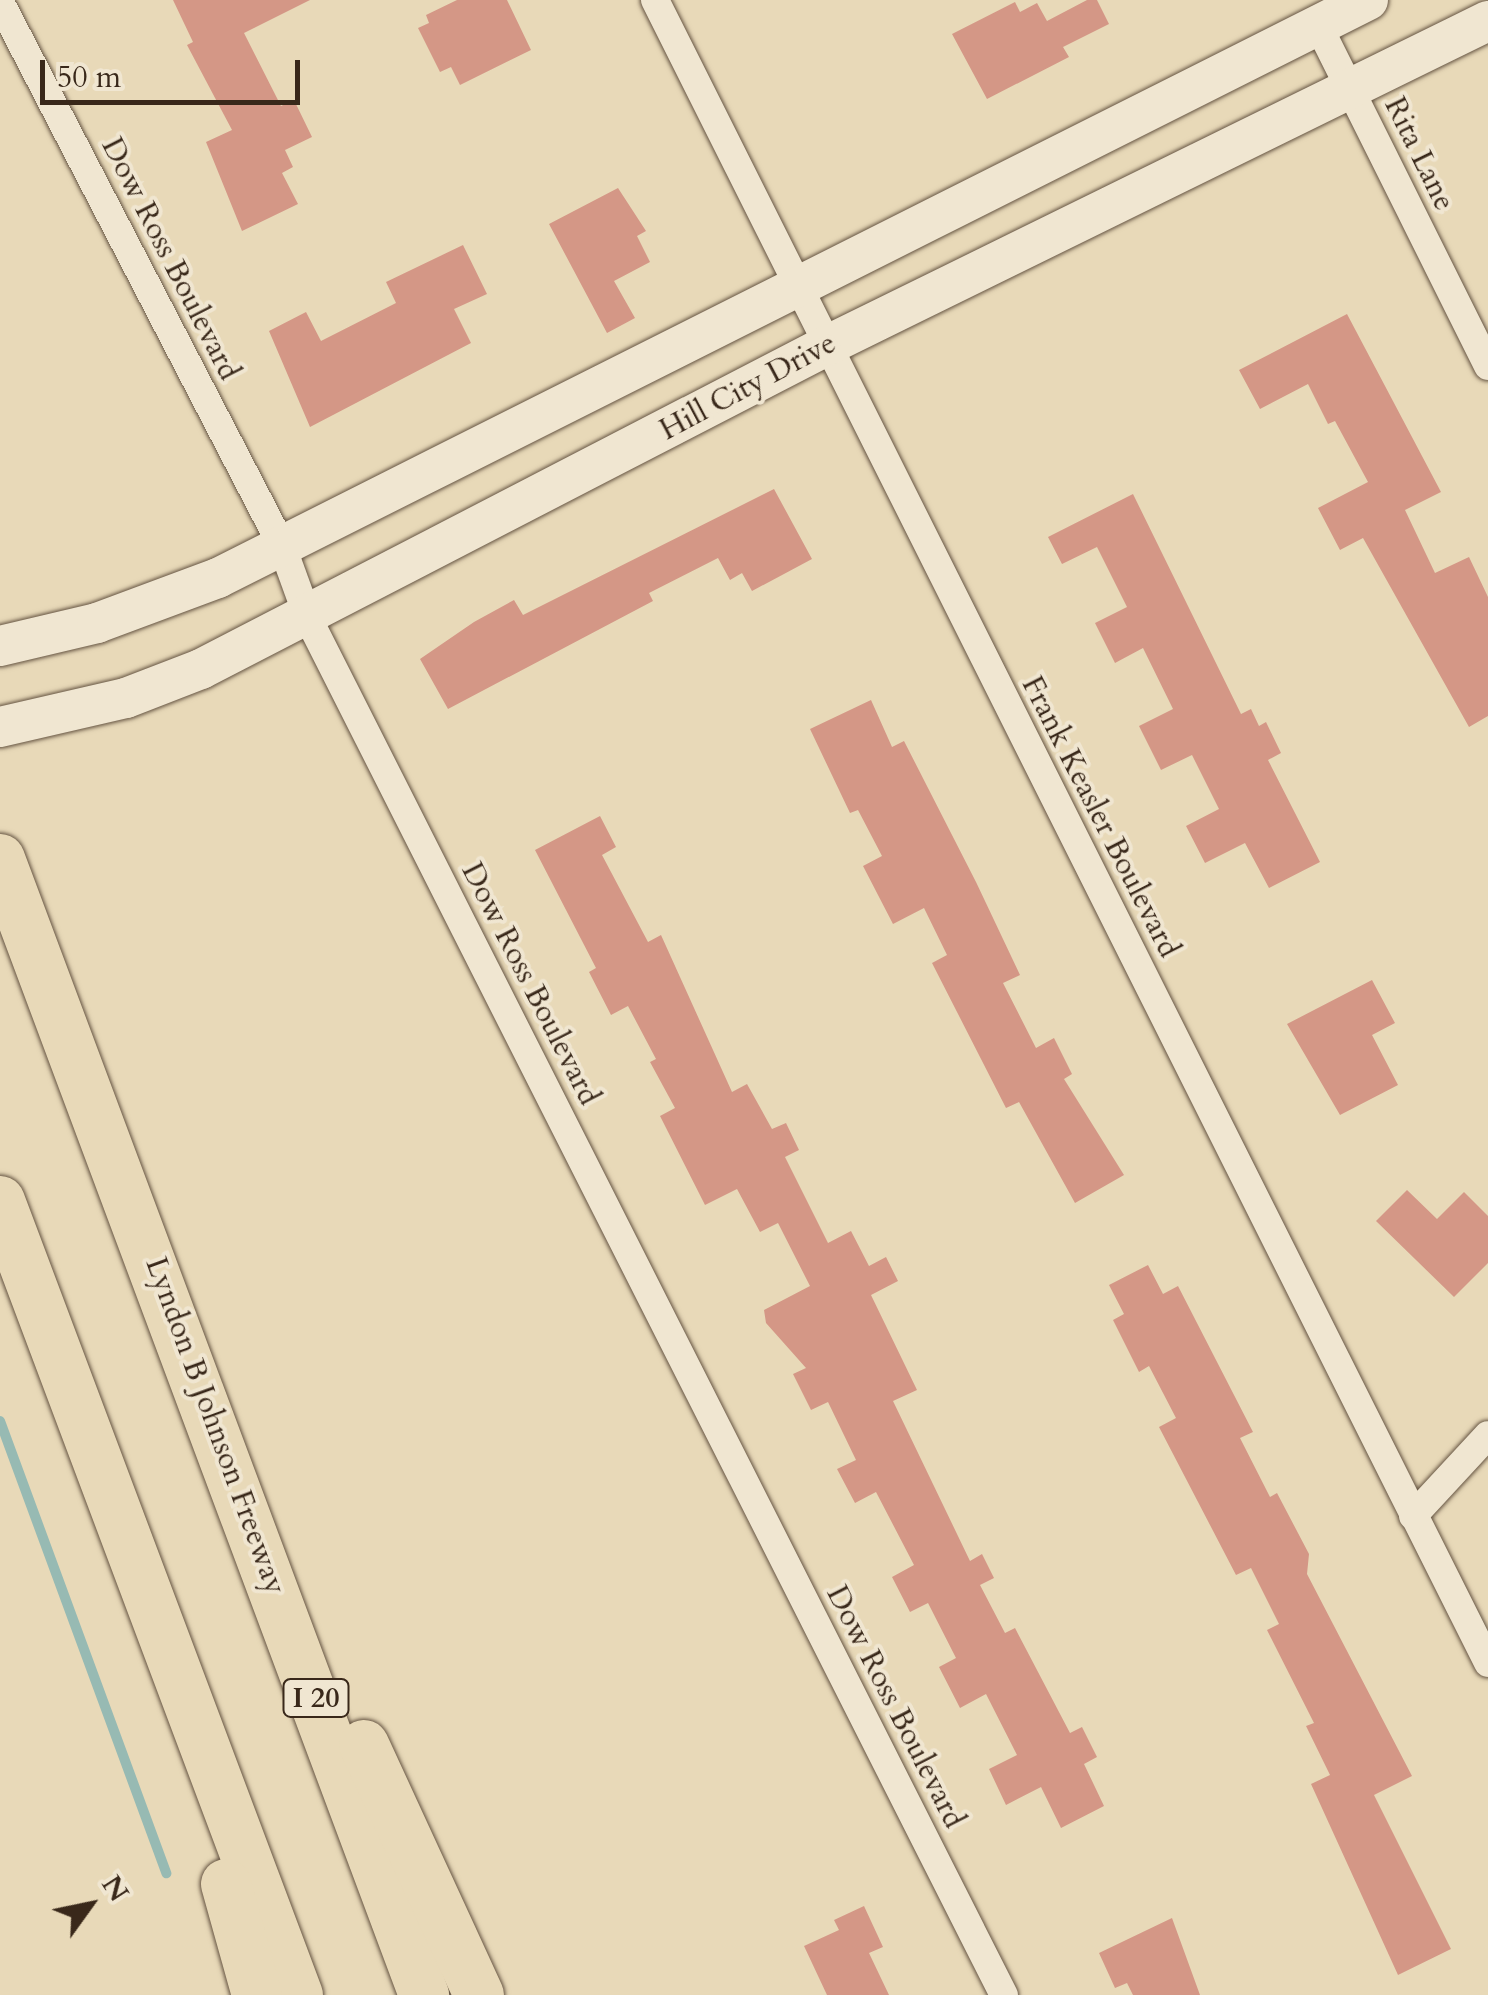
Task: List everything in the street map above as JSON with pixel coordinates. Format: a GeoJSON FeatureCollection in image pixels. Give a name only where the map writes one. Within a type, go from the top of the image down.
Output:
{"type":"FeatureCollection","features":[{"type":"Feature","properties":{"kind":"highway","name":"Lyndon B Johnson Freeway"},"geometry":{"type":"LineString","coordinates":[[0,859],[207,1402],[424,1995]]}},
{"type":"Feature","properties":{"kind":"highway"},"geometry":{"type":"LineString","coordinates":[[0,1201],[298,1995]]}},
{"type":"Feature","properties":{"kind":"highway"},"geometry":{"type":"LineString","coordinates":[[207,1402],[479,1995]]}},
{"type":"Feature","properties":{"kind":"highway"},"geometry":{"type":"LineString","coordinates":[[126,1534],[257,1995]]}},
{"type":"Feature","properties":{"kind":"street","name":"Frank Keasler Boulevard"},"geometry":{"type":"LineString","coordinates":[[654,0],[1488,1663]]}},
{"type":"Feature","properties":{"kind":"street"},"geometry":{"type":"LineString","coordinates":[[0,646],[97,623],[282,546],[1368,0]]}},
{"type":"Feature","properties":{"kind":"street","name":"Dow Ross Boulevard"},"geometry":{"type":"LineString","coordinates":[[0,2],[282,546],[308,618],[1004,1995]]}},
{"type":"Feature","properties":{"kind":"street","name":"Hill City Drive"},"geometry":{"type":"LineString","coordinates":[[0,726],[126,698],[308,618],[828,345],[1488,21]]}},
{"type":"Feature","properties":{"kind":"street","name":"Rita Lane"},"geometry":{"type":"LineString","coordinates":[[1318,25],[1488,366]]}},
{"type":"Feature","properties":{"kind":"street"},"geometry":{"type":"LineString","coordinates":[[1413,1516],[1488,1435]]}},
{"type":"Feature","properties":{"kind":"building"},"geometry":{"type":"Polygon","coordinates":[[[173,0],[310,0],[244,33],[281,106],[294,100],[312,137],[285,150],[293,167],[282,173],[298,204],[242,231],[206,142],[232,130],[187,45],[193,42],[173,0]]]}},
{"type":"Feature","properties":{"kind":"building"},"geometry":{"type":"Polygon","coordinates":[[[457,0],[507,0],[531,50],[460,85],[451,67],[440,72],[418,28],[429,23],[426,15],[457,0]]]}},
{"type":"Feature","properties":{"kind":"building"},"geometry":{"type":"Polygon","coordinates":[[[1087,0],[1097,0],[1109,24],[1063,47],[1069,57],[987,99],[952,34],[1015,2],[1020,12],[1037,3],[1047,21],[1087,0]]]}},
{"type":"Feature","properties":{"kind":"building"},"geometry":{"type":"Polygon","coordinates":[[[618,188],[646,231],[637,236],[650,262],[614,281],[635,318],[607,333],[549,224],[618,188]]]}},
{"type":"Feature","properties":{"kind":"building"},"geometry":{"type":"Polygon","coordinates":[[[463,245],[487,294],[454,309],[471,343],[310,427],[269,331],[306,312],[321,341],[396,303],[386,282],[463,245]]]}},
{"type":"Feature","properties":{"kind":"building"},"geometry":{"type":"Polygon","coordinates":[[[1347,314],[1441,492],[1405,510],[1435,573],[1469,557],[1488,597],[1488,716],[1469,727],[1363,538],[1340,550],[1318,508],[1368,482],[1335,421],[1328,424],[1308,384],[1260,409],[1239,370],[1347,314]]]}},
{"type":"Feature","properties":{"kind":"building"},"geometry":{"type":"Polygon","coordinates":[[[774,489],[812,559],[752,591],[742,573],[730,580],[718,558],[649,593],[653,601],[448,709],[420,659],[474,622],[514,600],[523,615],[774,489]]]}},
{"type":"Feature","properties":{"kind":"building"},"geometry":{"type":"Polygon","coordinates":[[[1133,494],[1241,714],[1251,709],[1259,726],[1266,722],[1281,753],[1268,760],[1320,862],[1269,888],[1245,843],[1205,863],[1186,826],[1219,809],[1192,755],[1161,770],[1139,726],[1173,709],[1143,648],[1115,663],[1095,623],[1127,607],[1097,547],[1062,564],[1048,537],[1133,494]]]}},
{"type":"Feature","properties":{"kind":"building"},"geometry":{"type":"Polygon","coordinates":[[[871,700],[892,747],[904,741],[976,882],[1020,975],[1003,983],[1036,1048],[1054,1038],[1072,1074],[1064,1079],[1124,1175],[1075,1203],[1019,1102],[1006,1108],[932,963],[947,955],[924,908],[893,924],[863,866],[882,856],[858,810],[850,813],[810,729],[871,700]]]}},
{"type":"Feature","properties":{"kind":"building"},"geometry":{"type":"Polygon","coordinates":[[[600,816],[616,847],[602,855],[648,942],[661,935],[732,1092],[747,1084],[772,1129],[786,1123],[799,1150],[785,1157],[828,1243],[851,1231],[869,1266],[886,1257],[898,1281],[871,1295],[917,1390],[893,1401],[970,1561],[982,1554],[994,1578],[980,1585],[1005,1633],[1015,1628],[1070,1733],[1082,1727],[1097,1757],[1084,1764],[1104,1806],[1061,1828],[1041,1787],[1006,1805],[989,1769],[1017,1755],[986,1694],[960,1708],[939,1667],[956,1658],[928,1603],[910,1612],[892,1577],[914,1565],[876,1492],[855,1503],[837,1469],[856,1460],[828,1402],[811,1410],[793,1374],[806,1368],[766,1323],[764,1310],[810,1286],[778,1223],[760,1232],[737,1189],[705,1205],[660,1116],[675,1108],[650,1062],[656,1059],[628,1006],[611,1015],[589,972],[596,968],[535,850],[600,816]]]}},
{"type":"Feature","properties":{"kind":"building"},"geometry":{"type":"Polygon","coordinates":[[[1372,980],[1395,1023],[1372,1035],[1398,1085],[1340,1115],[1287,1024],[1372,980]]]}},
{"type":"Feature","properties":{"kind":"building"},"geometry":{"type":"Polygon","coordinates":[[[1407,1190],[1437,1219],[1464,1192],[1488,1216],[1488,1263],[1454,1297],[1376,1221],[1407,1190]]]}},
{"type":"Feature","properties":{"kind":"building"},"geometry":{"type":"Polygon","coordinates":[[[1148,1265],[1163,1294],[1178,1286],[1253,1432],[1240,1438],[1270,1497],[1277,1493],[1309,1554],[1307,1574],[1412,1776],[1374,1795],[1451,1949],[1398,1975],[1311,1784],[1330,1775],[1306,1726],[1314,1723],[1267,1630],[1279,1624],[1251,1568],[1236,1575],[1159,1427],[1176,1418],[1149,1366],[1139,1372],[1113,1320],[1124,1314],[1109,1285],[1148,1265]]]}},
{"type":"Feature","properties":{"kind":"building"},"geometry":{"type":"Polygon","coordinates":[[[864,1906],[883,1947],[869,1953],[889,1995],[827,1995],[804,1946],[839,1930],[834,1920],[864,1906]]]}},
{"type":"Feature","properties":{"kind":"building"},"geometry":{"type":"Polygon","coordinates":[[[1172,1918],[1200,1995],[1133,1995],[1127,1983],[1115,1988],[1099,1953],[1172,1918]]]}},
{"type":"Feature","properties":{"kind":"waterway"},"geometry":{"type":"LineString","coordinates":[[0,1421],[166,1873]]}}]}
